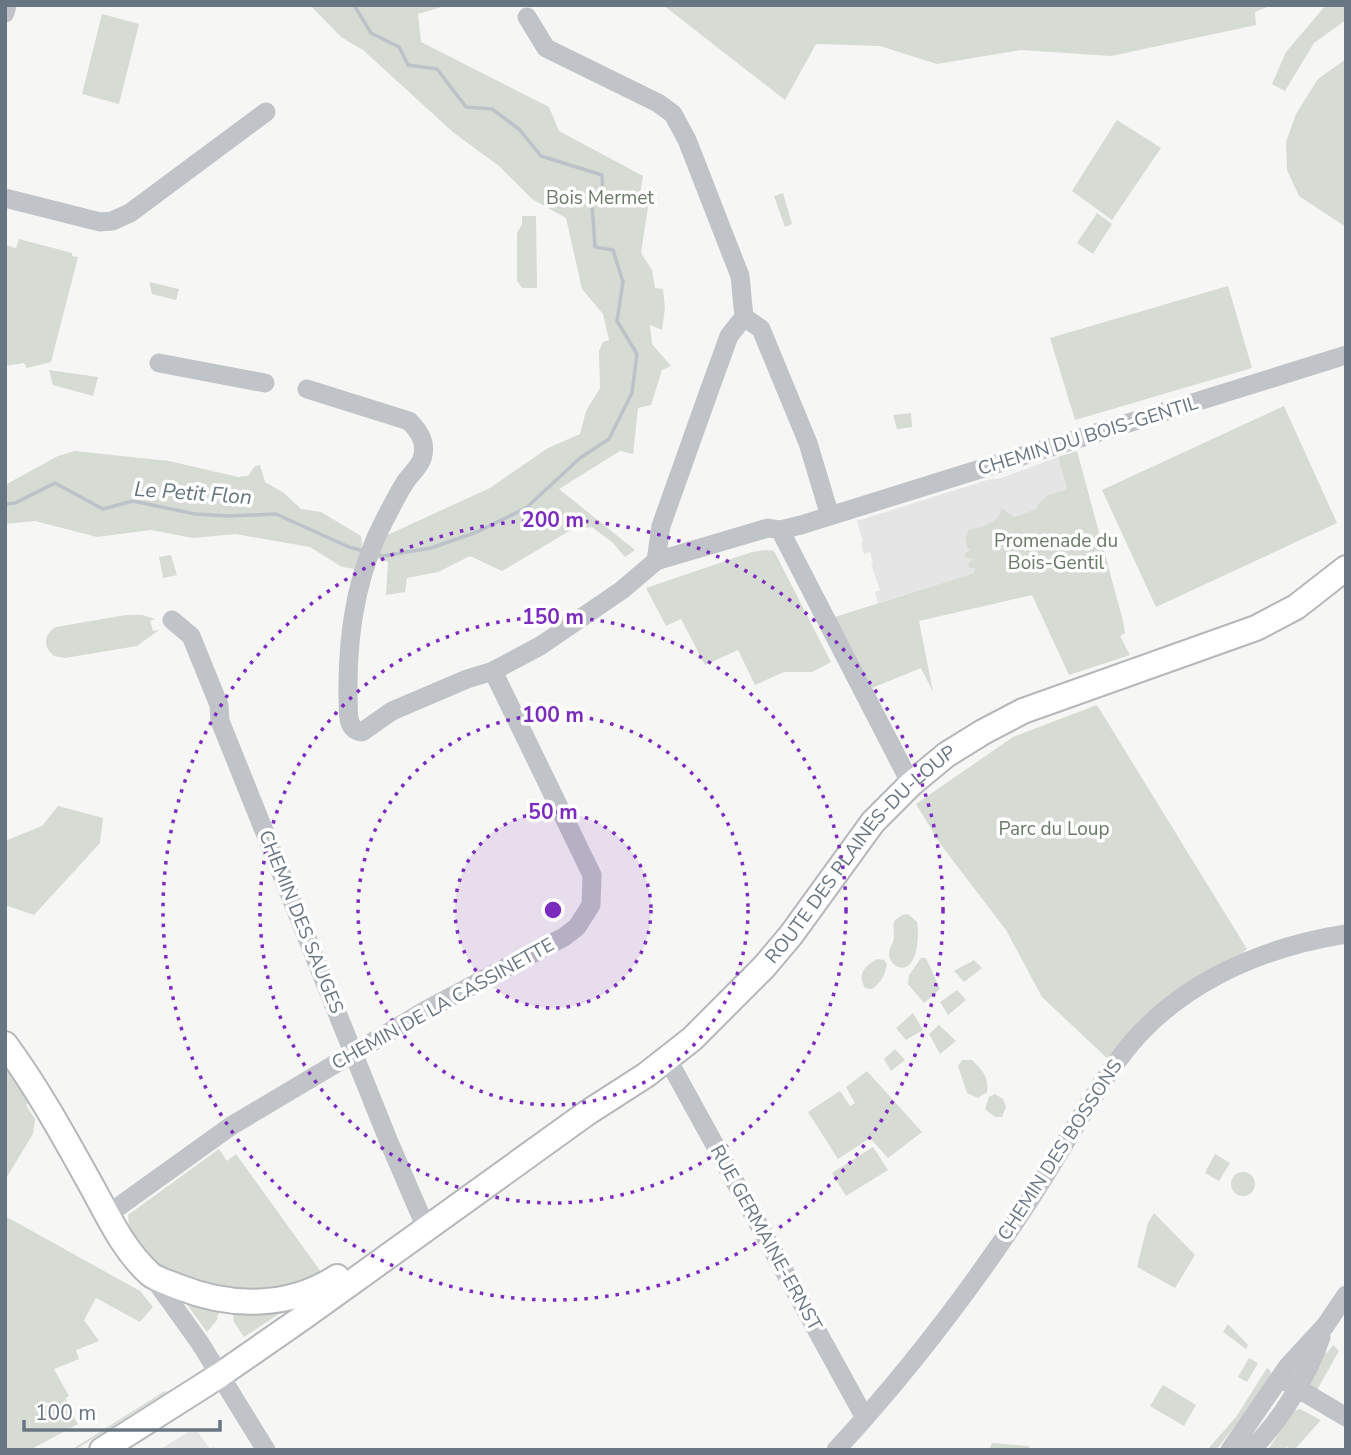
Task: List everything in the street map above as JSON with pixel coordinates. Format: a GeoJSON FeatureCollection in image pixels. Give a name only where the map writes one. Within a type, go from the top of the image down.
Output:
{"type":"FeatureCollection","features":[{"type":"Feature","properties":{"kind":"main road","name":"ROUTE DES PLAINES-DU-LOUP"},"geometry":{"type":"LineString","coordinates":[[102,1450],[220,1375],[345,1288],[692,1039],[736,998],[791,935],[868,827],[911,783],[946,755],[1005,720],[1046,703],[1256,628],[1296,607],[1346,568]]}},
{"type":"Feature","properties":{"kind":"main road"},"geometry":{"type":"LineString","coordinates":[[5,1044],[46,1106],[107,1215],[152,1275]]}},
{"type":"Feature","properties":{"kind":"main road","name":"ROUTE DES PLAINES-DU-LOUP"},"geometry":{"type":"LineString","coordinates":[[152,1275],[196,1294],[227,1301],[258,1302],[287,1298],[323,1287],[408,1231],[426,1228]]}},
{"type":"Feature","properties":{"kind":"street"},"geometry":{"type":"LineString","coordinates":[[5,13],[7,5]]}},
{"type":"Feature","properties":{"kind":"street"},"geometry":{"type":"LineString","coordinates":[[527,17],[546,48],[658,103],[673,114],[687,139],[740,276],[744,317],[729,336],[708,394],[661,526],[656,561]]}},
{"type":"Feature","properties":{"kind":"street"},"geometry":{"type":"LineString","coordinates":[[5,198],[100,222],[112,221],[130,213],[266,112]]}},
{"type":"Feature","properties":{"kind":"street"},"geometry":{"type":"LineString","coordinates":[[744,317],[761,329],[808,443],[830,516]]}},
{"type":"Feature","properties":{"kind":"street","name":"CHEMIN DU BOIS-GENTIL"},"geometry":{"type":"LineString","coordinates":[[307,389],[409,421],[420,431],[424,446],[421,460],[405,483],[376,539],[363,573],[354,609],[347,663],[350,725],[356,731],[362,732],[392,711],[467,679],[493,671],[540,646],[622,590],[656,561],[768,528],[780,530],[830,516],[1346,355]]}},
{"type":"Feature","properties":{"kind":"street"},"geometry":{"type":"LineString","coordinates":[[159,363],[265,383]]}},
{"type":"Feature","properties":{"kind":"street"},"geometry":{"type":"LineString","coordinates":[[780,530],[911,783]]}},
{"type":"Feature","properties":{"kind":"street","name":"CHEMIN DES SAUGES"},"geometry":{"type":"LineString","coordinates":[[172,620],[191,636],[219,705],[220,721],[426,1228]]}},
{"type":"Feature","properties":{"kind":"street","name":"CHEMIN DE LA CASSINETTE"},"geometry":{"type":"LineString","coordinates":[[107,1215],[231,1126],[426,1010],[564,937],[577,927],[591,905],[592,875],[493,671]]}},
{"type":"Feature","properties":{"kind":"street","name":"CHEMIN DES BOSSONS"},"geometry":{"type":"LineString","coordinates":[[836,1450],[929,1342],[968,1289],[1031,1198],[1116,1062],[1135,1039],[1197,987],[1244,961],[1282,947],[1346,934]]}},
{"type":"Feature","properties":{"kind":"street","name":"RUE GERMAINE-ERNST"},"geometry":{"type":"LineString","coordinates":[[667,1058],[865,1418]]}},
{"type":"Feature","properties":{"kind":"street"},"geometry":{"type":"LineString","coordinates":[[152,1275],[220,1375],[266,1450]]}},
{"type":"Feature","properties":{"kind":"street"},"geometry":{"type":"LineString","coordinates":[[1230,1450],[1288,1383],[1346,1295]]}},
{"type":"Feature","properties":{"kind":"street"},"geometry":{"type":"LineString","coordinates":[[1288,1383],[1346,1417]]}},
{"type":"Feature","properties":{"kind":"street"},"geometry":{"type":"LineString","coordinates":[[1250,1450],[1269,1430],[1288,1383]]}},
{"type":"Feature","properties":{"kind":"shaded area"},"geometry":{"type":"Polygon","coordinates":[[[1058,457],[1067,489],[1051,494],[1036,509],[1013,517],[1002,509],[995,522],[970,530],[965,537],[970,550],[965,553],[966,557],[973,559],[968,563],[969,567],[975,568],[974,573],[878,603],[875,592],[880,590],[870,552],[864,554],[857,521],[1001,478],[1058,457]]]}},
{"type":"Feature","properties":{"kind":"shaded area"},"geometry":{"type":"Polygon","coordinates":[[[195,1428],[210,1449],[214,1447],[216,1450],[159,1450],[195,1428]]]}},
{"type":"Feature","properties":{"kind":"green space","name":"Bois Mermet"},"geometry":{"type":"Polygon","coordinates":[[[310,5],[448,5],[418,14],[421,42],[549,107],[559,131],[643,176],[640,194],[648,207],[641,253],[652,270],[655,288],[663,289],[665,308],[662,330],[650,325],[652,344],[671,366],[662,370],[651,405],[638,408],[633,454],[620,451],[559,489],[635,550],[625,557],[613,543],[592,527],[571,530],[502,571],[470,556],[438,572],[407,578],[405,592],[386,595],[388,562],[375,557],[383,537],[490,488],[548,448],[580,434],[586,411],[600,388],[599,351],[603,342],[609,340],[603,314],[582,289],[566,218],[532,199],[499,166],[454,133],[363,50],[341,37],[310,5]]]}},
{"type":"Feature","properties":{"kind":"green space"},"geometry":{"type":"Polygon","coordinates":[[[663,5],[1272,5],[1255,12],[1256,25],[1111,56],[1021,50],[937,64],[880,46],[816,44],[785,100],[663,5]]]}},
{"type":"Feature","properties":{"kind":"green space"},"geometry":{"type":"Polygon","coordinates":[[[1326,5],[1346,5],[1346,20],[1314,43],[1285,91],[1272,84],[1286,52],[1326,5]]]}},
{"type":"Feature","properties":{"kind":"green space"},"geometry":{"type":"Polygon","coordinates":[[[102,14],[139,24],[119,104],[82,94],[102,14]]]}},
{"type":"Feature","properties":{"kind":"green space"},"geometry":{"type":"Polygon","coordinates":[[[1346,59],[1346,227],[1299,196],[1287,170],[1286,142],[1296,114],[1318,79],[1346,59]]]}},
{"type":"Feature","properties":{"kind":"green space"},"geometry":{"type":"Polygon","coordinates":[[[1117,120],[1161,148],[1112,220],[1072,191],[1117,120]]]}},
{"type":"Feature","properties":{"kind":"green space"},"geometry":{"type":"Polygon","coordinates":[[[783,193],[792,224],[785,227],[774,196],[783,193]]]}},
{"type":"Feature","properties":{"kind":"green space"},"geometry":{"type":"Polygon","coordinates":[[[1097,213],[1112,224],[1093,254],[1077,243],[1097,213]]]}},
{"type":"Feature","properties":{"kind":"green space"},"geometry":{"type":"Polygon","coordinates":[[[522,216],[536,216],[537,288],[522,288],[517,281],[517,233],[522,224],[522,216]]]}},
{"type":"Feature","properties":{"kind":"green space"},"geometry":{"type":"Polygon","coordinates":[[[19,239],[78,257],[51,362],[27,368],[24,363],[5,366],[5,245],[16,248],[19,239]]]}},
{"type":"Feature","properties":{"kind":"green space"},"geometry":{"type":"Polygon","coordinates":[[[149,282],[179,289],[176,300],[152,294],[149,282]]]}},
{"type":"Feature","properties":{"kind":"green space"},"geometry":{"type":"Polygon","coordinates":[[[1228,286],[1252,368],[1075,420],[1050,338],[1228,286]]]}},
{"type":"Feature","properties":{"kind":"green space"},"geometry":{"type":"Polygon","coordinates":[[[49,370],[98,377],[93,396],[53,385],[49,370]]]}},
{"type":"Feature","properties":{"kind":"green space"},"geometry":{"type":"Polygon","coordinates":[[[1284,406],[1337,523],[1156,607],[1102,490],[1284,406]]]}},
{"type":"Feature","properties":{"kind":"green space"},"geometry":{"type":"Polygon","coordinates":[[[911,413],[912,427],[897,429],[893,415],[911,413]]]}},
{"type":"Feature","properties":{"kind":"green space"},"geometry":{"type":"Polygon","coordinates":[[[75,451],[169,461],[238,477],[248,476],[255,466],[260,465],[265,482],[284,493],[301,509],[321,512],[361,536],[362,545],[355,569],[342,567],[310,547],[235,534],[193,538],[151,530],[97,537],[35,521],[5,524],[5,485],[58,456],[75,451]]]}},
{"type":"Feature","properties":{"kind":"green space","name":"Promenade du Bois-Gentil"},"geometry":{"type":"Polygon","coordinates":[[[1077,451],[1123,621],[1125,633],[1120,636],[1130,655],[1069,675],[1032,595],[919,621],[933,692],[921,668],[872,688],[835,617],[974,573],[975,568],[969,568],[968,563],[973,559],[966,558],[965,553],[970,550],[965,537],[969,530],[994,521],[1001,508],[1014,517],[1036,509],[1045,497],[1067,489],[1058,457],[1077,451]]]}},
{"type":"Feature","properties":{"kind":"green space"},"geometry":{"type":"Polygon","coordinates":[[[774,551],[831,662],[812,672],[784,672],[755,685],[738,650],[705,665],[681,619],[666,626],[646,588],[752,552],[774,551]]]}},
{"type":"Feature","properties":{"kind":"green space"},"geometry":{"type":"Polygon","coordinates":[[[171,555],[177,575],[163,578],[159,557],[171,555]]]}},
{"type":"Feature","properties":{"kind":"green space"},"geometry":{"type":"Polygon","coordinates":[[[126,615],[142,615],[155,619],[150,621],[153,631],[159,630],[137,646],[65,658],[54,656],[46,645],[47,637],[56,627],[126,615]]]}},
{"type":"Feature","properties":{"kind":"green space","name":"Parc du Loup"},"geometry":{"type":"Polygon","coordinates":[[[1097,705],[1247,949],[1109,1060],[1042,997],[1006,930],[941,845],[916,804],[1013,737],[1097,705]]]}},
{"type":"Feature","properties":{"kind":"green space"},"geometry":{"type":"Polygon","coordinates":[[[58,806],[103,818],[100,843],[34,915],[5,905],[5,841],[42,826],[58,806]]]}},
{"type":"Feature","properties":{"kind":"green space"},"geometry":{"type":"Polygon","coordinates":[[[908,914],[917,922],[917,945],[912,961],[903,968],[891,961],[889,954],[894,938],[894,921],[908,914]]]}},
{"type":"Feature","properties":{"kind":"green space"},"geometry":{"type":"Polygon","coordinates":[[[921,958],[926,958],[940,989],[924,1003],[908,984],[909,975],[921,958]]]}},
{"type":"Feature","properties":{"kind":"green space"},"geometry":{"type":"Polygon","coordinates":[[[877,959],[884,960],[887,964],[884,975],[872,989],[865,988],[862,974],[869,964],[877,959]]]}},
{"type":"Feature","properties":{"kind":"green space"},"geometry":{"type":"Polygon","coordinates":[[[974,960],[982,968],[964,982],[954,971],[974,960]]]}},
{"type":"Feature","properties":{"kind":"green space"},"geometry":{"type":"Polygon","coordinates":[[[957,990],[966,1000],[948,1015],[940,1002],[957,990]]]}},
{"type":"Feature","properties":{"kind":"green space"},"geometry":{"type":"Polygon","coordinates":[[[913,1013],[923,1030],[906,1040],[896,1028],[913,1013]]]}},
{"type":"Feature","properties":{"kind":"green space"},"geometry":{"type":"Polygon","coordinates":[[[939,1025],[956,1041],[940,1054],[929,1034],[939,1025]]]}},
{"type":"Feature","properties":{"kind":"green space"},"geometry":{"type":"Polygon","coordinates":[[[895,1049],[905,1060],[891,1071],[884,1059],[895,1049]]]}},
{"type":"Feature","properties":{"kind":"green space"},"geometry":{"type":"Polygon","coordinates":[[[962,1060],[972,1060],[986,1077],[987,1092],[978,1098],[967,1093],[958,1066],[962,1060]]]}},
{"type":"Feature","properties":{"kind":"green space"},"geometry":{"type":"Polygon","coordinates":[[[5,1068],[35,1119],[33,1134],[5,1180],[5,1068]]]}},
{"type":"Feature","properties":{"kind":"green space"},"geometry":{"type":"Polygon","coordinates":[[[867,1071],[922,1132],[888,1158],[870,1138],[838,1159],[808,1112],[840,1091],[850,1106],[855,1103],[846,1087],[867,1071]]]}},
{"type":"Feature","properties":{"kind":"green space"},"geometry":{"type":"Polygon","coordinates":[[[995,1094],[1003,1099],[1006,1107],[1002,1117],[995,1117],[985,1109],[989,1097],[995,1094]]]}},
{"type":"Feature","properties":{"kind":"green space"},"geometry":{"type":"Polygon","coordinates":[[[873,1147],[888,1170],[846,1196],[832,1173],[873,1147]]]}},
{"type":"Feature","properties":{"kind":"green space"},"geometry":{"type":"Polygon","coordinates":[[[219,1149],[227,1161],[236,1154],[324,1276],[301,1286],[227,1293],[171,1272],[136,1243],[129,1229],[128,1215],[219,1149]]]}},
{"type":"Feature","properties":{"kind":"green space"},"geometry":{"type":"Polygon","coordinates":[[[1215,1154],[1230,1163],[1219,1181],[1205,1173],[1215,1154]]]}},
{"type":"Feature","properties":{"kind":"green space"},"geometry":{"type":"Polygon","coordinates":[[[1243,1172],[1252,1175],[1255,1184],[1252,1193],[1243,1196],[1234,1193],[1231,1184],[1234,1175],[1243,1172]]]}},
{"type":"Feature","properties":{"kind":"green space"},"geometry":{"type":"Polygon","coordinates":[[[1154,1213],[1195,1255],[1175,1288],[1137,1267],[1148,1223],[1154,1213]]]}},
{"type":"Feature","properties":{"kind":"green space"},"geometry":{"type":"Polygon","coordinates":[[[5,1216],[140,1291],[153,1307],[140,1322],[96,1298],[84,1320],[99,1341],[76,1350],[79,1359],[54,1369],[69,1396],[66,1398],[68,1407],[78,1424],[30,1450],[5,1450],[5,1216]]]}},
{"type":"Feature","properties":{"kind":"green space"},"geometry":{"type":"Polygon","coordinates":[[[183,1299],[220,1307],[217,1320],[207,1332],[183,1299]]]}},
{"type":"Feature","properties":{"kind":"green space"},"geometry":{"type":"Polygon","coordinates":[[[232,1309],[285,1310],[244,1337],[234,1322],[232,1309]]]}},
{"type":"Feature","properties":{"kind":"green space"},"geometry":{"type":"Polygon","coordinates":[[[1228,1324],[1248,1345],[1246,1349],[1223,1332],[1228,1324]]]}},
{"type":"Feature","properties":{"kind":"green space"},"geometry":{"type":"Polygon","coordinates":[[[1333,1345],[1339,1351],[1314,1395],[1305,1382],[1324,1352],[1327,1353],[1333,1345]]]}},
{"type":"Feature","properties":{"kind":"green space"},"geometry":{"type":"Polygon","coordinates":[[[1249,1358],[1258,1363],[1247,1382],[1238,1377],[1249,1358]]]}},
{"type":"Feature","properties":{"kind":"green space"},"geometry":{"type":"Polygon","coordinates":[[[1267,1368],[1271,1374],[1252,1404],[1216,1450],[1207,1450],[1236,1417],[1267,1368]]]}},
{"type":"Feature","properties":{"kind":"green space"},"geometry":{"type":"Polygon","coordinates":[[[1163,1385],[1196,1405],[1184,1426],[1150,1406],[1163,1385]]]}},
{"type":"Feature","properties":{"kind":"green space"},"geometry":{"type":"Polygon","coordinates":[[[165,1391],[167,1392],[71,1450],[165,1391]]]}},
{"type":"Feature","properties":{"kind":"green space"},"geometry":{"type":"Polygon","coordinates":[[[1300,1409],[1321,1420],[1296,1448],[1268,1450],[1293,1411],[1300,1409]]]}},
{"type":"Feature","properties":{"kind":"green space"},"geometry":{"type":"Polygon","coordinates":[[[992,1443],[1028,1446],[1031,1450],[989,1450],[992,1443]]]}},
{"type":"Feature","properties":{"kind":"waterway","name":"Le Petit Flon"},"geometry":{"type":"LineString","coordinates":[[354,5],[371,33],[399,47],[408,65],[437,69],[466,107],[492,109],[519,129],[541,156],[602,175],[603,201],[592,204],[595,247],[613,250],[623,282],[617,321],[637,354],[632,393],[609,439],[580,458],[526,508],[477,532],[431,548],[378,555]]}},
{"type":"Feature","properties":{"kind":"waterway","name":"Le Petit Flon"},"geometry":{"type":"LineString","coordinates":[[5,504],[15,503],[55,483],[103,509],[133,501],[195,514],[276,514],[349,547],[364,551]]}}]}
